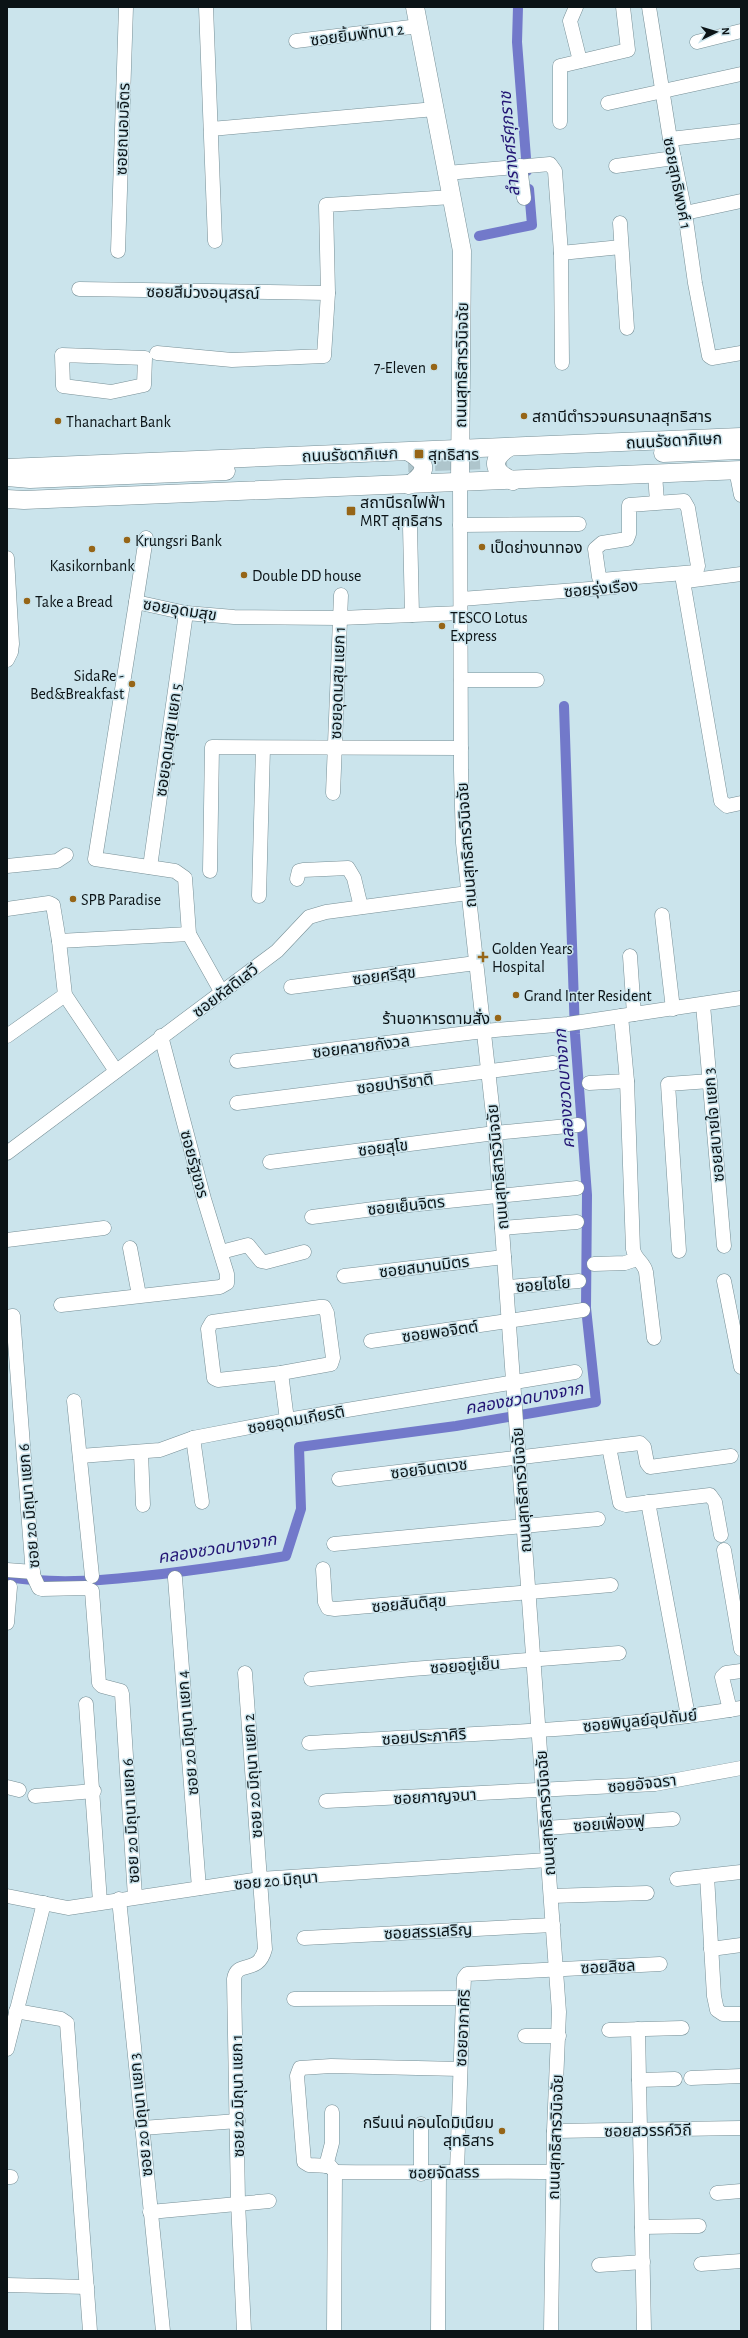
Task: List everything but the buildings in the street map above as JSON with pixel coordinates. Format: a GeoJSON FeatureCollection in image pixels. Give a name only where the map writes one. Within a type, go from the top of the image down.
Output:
{"type":"FeatureCollection","features":[{"type":"Feature","properties":{"kind":"main road","name":"ถนนสุทธิสารวินิจฉัย"},"geometry":{"type":"LineString","coordinates":[[415,7],[452,197],[463,264],[460,483]]}},
{"type":"Feature","properties":{"kind":"main road","name":"ถนนรัชดาภิเษก"},"geometry":{"type":"LineString","coordinates":[[7,468],[409,468],[460,483],[512,464],[741,437]]}},
{"type":"Feature","properties":{"kind":"main road","name":"ถนนรัชดาภิเษก"},"geometry":{"type":"LineString","coordinates":[[7,499],[409,468],[460,448],[512,464],[655,474],[739,467]]}},
{"type":"Feature","properties":{"kind":"main road","name":"ถนนรัชดาภิเษก"},"geometry":{"type":"LineString","coordinates":[[512,464],[741,450]]}},
{"type":"Feature","properties":{"kind":"main road","name":"ถนนรัชดาภิเษก"},"geometry":{"type":"LineString","coordinates":[[512,464],[739,467]]}},
{"type":"Feature","properties":{"kind":"main road","name":"ถนนรัชดาภิเษก"},"geometry":{"type":"LineString","coordinates":[[7,477],[30,479],[409,468]]}},
{"type":"Feature","properties":{"kind":"main road","name":"ถนนรัชดาภิเษก"},"geometry":{"type":"LineString","coordinates":[[7,491],[31,488],[409,468]]}},
{"type":"Feature","properties":{"kind":"street","name":"ซอยถนอมจิตร"},"geometry":{"type":"LineString","coordinates":[[118,251],[126,7]]}},
{"type":"Feature","properties":{"kind":"street"},"geometry":{"type":"LineString","coordinates":[[206,7],[215,241]]}},
{"type":"Feature","properties":{"kind":"street"},"geometry":{"type":"LineString","coordinates":[[576,7],[570,21],[580,61]]}},
{"type":"Feature","properties":{"kind":"street"},"geometry":{"type":"LineString","coordinates":[[560,122],[560,66],[628,50],[623,7]]}},
{"type":"Feature","properties":{"kind":"street","name":"ซอยสุทธิพงศ์ 1"},"geometry":{"type":"LineString","coordinates":[[649,7],[670,139],[685,212],[695,283],[709,356],[712,358],[741,353]]}},
{"type":"Feature","properties":{"kind":"street","name":"ซอยยิ้มพัทนา 2"},"geometry":{"type":"LineString","coordinates":[[296,41],[419,26]]}},
{"type":"Feature","properties":{"kind":"street"},"geometry":{"type":"LineString","coordinates":[[697,42],[741,32]]}},
{"type":"Feature","properties":{"kind":"street"},"geometry":{"type":"LineString","coordinates":[[608,103],[741,74]]}},
{"type":"Feature","properties":{"kind":"street"},"geometry":{"type":"LineString","coordinates":[[211,129],[435,109]]}},
{"type":"Feature","properties":{"kind":"street"},"geometry":{"type":"LineString","coordinates":[[670,139],[741,131]]}},
{"type":"Feature","properties":{"kind":"street"},"geometry":{"type":"LineString","coordinates":[[616,166],[674,158]]}},
{"type":"Feature","properties":{"kind":"street"},"geometry":{"type":"LineString","coordinates":[[447,173],[550,164],[555,171],[561,253],[562,363]]}},
{"type":"Feature","properties":{"kind":"street"},"geometry":{"type":"LineString","coordinates":[[524,198],[526,166]]}},
{"type":"Feature","properties":{"kind":"street"},"geometry":{"type":"LineString","coordinates":[[157,353],[232,360],[324,356],[328,293],[326,205],[452,197]]}},
{"type":"Feature","properties":{"kind":"street"},"geometry":{"type":"LineString","coordinates":[[685,212],[741,201]]}},
{"type":"Feature","properties":{"kind":"street"},"geometry":{"type":"LineString","coordinates":[[620,222],[627,328]]}},
{"type":"Feature","properties":{"kind":"street"},"geometry":{"type":"LineString","coordinates":[[561,253],[621,247]]}},
{"type":"Feature","properties":{"kind":"street","name":"ซอยสีม่วงอนุสรณ์"},"geometry":{"type":"LineString","coordinates":[[79,289],[328,293]]}},
{"type":"Feature","properties":{"kind":"street"},"geometry":{"type":"LineString","coordinates":[[62,355],[145,358],[144,386],[111,396],[62,386],[62,355]]}},
{"type":"Feature","properties":{"kind":"street"},"geometry":{"type":"LineString","coordinates":[[739,467],[741,495]]}},
{"type":"Feature","properties":{"kind":"street"},"geometry":{"type":"LineString","coordinates":[[655,474],[657,502]]}},
{"type":"Feature","properties":{"kind":"street","name":"ถนนสุทธิสารวินิจฉัย"},"geometry":{"type":"LineString","coordinates":[[460,483],[462,826],[495,1133],[556,1969],[559,2036],[554,2131],[551,2331]]}},
{"type":"Feature","properties":{"kind":"street"},"geometry":{"type":"LineString","coordinates":[[684,501],[687,503],[698,566],[696,572],[601,580],[599,577],[595,549],[597,545],[627,539],[629,534],[628,505],[657,502],[684,501]]}},
{"type":"Feature","properties":{"kind":"street"},"geometry":{"type":"LineString","coordinates":[[460,525],[579,524]]}},
{"type":"Feature","properties":{"kind":"street"},"geometry":{"type":"LineString","coordinates":[[410,526],[412,615]]}},
{"type":"Feature","properties":{"kind":"street"},"geometry":{"type":"LineString","coordinates":[[136,602],[146,538]]}},
{"type":"Feature","properties":{"kind":"street"},"geometry":{"type":"LineString","coordinates":[[7,558],[12,652],[7,660]]}},
{"type":"Feature","properties":{"kind":"street","name":"ซอยรุ่งเรือง"},"geometry":{"type":"LineString","coordinates":[[461,606],[741,574]]}},
{"type":"Feature","properties":{"kind":"street"},"geometry":{"type":"LineString","coordinates":[[683,581],[721,801],[727,806],[741,810]]}},
{"type":"Feature","properties":{"kind":"street","name":"ซอยอุดมสุข แยก 1"},"geometry":{"type":"LineString","coordinates":[[334,793],[341,595]]}},
{"type":"Feature","properties":{"kind":"street","name":"ซอยอุดมสุข"},"geometry":{"type":"LineString","coordinates":[[150,867],[95,859],[136,602],[186,613],[234,617],[340,618],[412,615],[461,606]]}},
{"type":"Feature","properties":{"kind":"street","name":"ซอยอุดมสุข แยก 5"},"geometry":{"type":"LineString","coordinates":[[150,867],[186,613]]}},
{"type":"Feature","properties":{"kind":"street"},"geometry":{"type":"LineString","coordinates":[[461,680],[537,680]]}},
{"type":"Feature","properties":{"kind":"street"},"geometry":{"type":"LineString","coordinates":[[210,871],[211,750],[214,747],[335,749],[461,748]]}},
{"type":"Feature","properties":{"kind":"street"},"geometry":{"type":"LineString","coordinates":[[259,896],[263,748]]}},
{"type":"Feature","properties":{"kind":"street"},"geometry":{"type":"LineString","coordinates":[[7,866],[57,861],[66,855]]}},
{"type":"Feature","properties":{"kind":"street"},"geometry":{"type":"LineString","coordinates":[[150,867],[175,871],[186,878],[189,934],[222,993]]}},
{"type":"Feature","properties":{"kind":"street"},"geometry":{"type":"LineString","coordinates":[[297,878],[299,871],[303,870],[348,868],[354,878],[362,907]]}},
{"type":"Feature","properties":{"kind":"street","name":"ซอยหัสดิเสวี"},"geometry":{"type":"LineString","coordinates":[[7,1153],[161,1036],[222,993],[277,951],[309,917],[326,912],[468,893]]}},
{"type":"Feature","properties":{"kind":"street"},"geometry":{"type":"LineString","coordinates":[[7,909],[49,903],[52,905],[59,941],[65,995],[116,1071]]}},
{"type":"Feature","properties":{"kind":"street"},"geometry":{"type":"LineString","coordinates":[[662,915],[673,1009]]}},
{"type":"Feature","properties":{"kind":"street"},"geometry":{"type":"LineString","coordinates":[[59,941],[189,934]]}},
{"type":"Feature","properties":{"kind":"street"},"geometry":{"type":"LineString","coordinates":[[630,956],[627,1081],[633,1249],[637,1260]]}},
{"type":"Feature","properties":{"kind":"street","name":"ซอยศรีสุข"},"geometry":{"type":"LineString","coordinates":[[291,987],[476,963]]}},
{"type":"Feature","properties":{"kind":"street"},"geometry":{"type":"LineString","coordinates":[[7,1036],[65,995]]}},
{"type":"Feature","properties":{"kind":"street"},"geometry":{"type":"LineString","coordinates":[[628,1015],[703,1005],[741,998]]}},
{"type":"Feature","properties":{"kind":"street","name":"ซอยสบายใจ แยก 3"},"geometry":{"type":"LineString","coordinates":[[703,1005],[724,1246]]}},
{"type":"Feature","properties":{"kind":"street","name":"ซอยคลายกังวล"},"geometry":{"type":"LineString","coordinates":[[237,1061],[484,1031],[568,1024],[628,1015]]}},
{"type":"Feature","properties":{"kind":"street","name":"ซอยรัฐขจร"},"geometry":{"type":"LineString","coordinates":[[140,1295],[220,1287],[228,1283],[221,1252],[204,1199],[161,1036]]}},
{"type":"Feature","properties":{"kind":"street","name":"ซอยปาริชาติ"},"geometry":{"type":"LineString","coordinates":[[237,1102],[553,1063]]}},
{"type":"Feature","properties":{"kind":"street"},"geometry":{"type":"LineString","coordinates":[[589,1083],[627,1081]]}},
{"type":"Feature","properties":{"kind":"street"},"geometry":{"type":"LineString","coordinates":[[679,1252],[668,1084],[710,1081]]}},
{"type":"Feature","properties":{"kind":"street","name":"ซอยสุโข"},"geometry":{"type":"LineString","coordinates":[[270,1162],[495,1133],[578,1125]]}},
{"type":"Feature","properties":{"kind":"street","name":"ซอยเย็นจิตร"},"geometry":{"type":"LineString","coordinates":[[312,1216],[577,1188]]}},
{"type":"Feature","properties":{"kind":"street"},"geometry":{"type":"LineString","coordinates":[[502,1228],[577,1222]]}},
{"type":"Feature","properties":{"kind":"street"},"geometry":{"type":"LineString","coordinates":[[7,1240],[104,1228]]}},
{"type":"Feature","properties":{"kind":"street"},"geometry":{"type":"LineString","coordinates":[[221,1252],[248,1245],[251,1246],[261,1261],[266,1262],[304,1252]]}},
{"type":"Feature","properties":{"kind":"street"},"geometry":{"type":"LineString","coordinates":[[61,1305],[140,1295],[130,1248]]}},
{"type":"Feature","properties":{"kind":"street","name":"ซอยสมานมิตร"},"geometry":{"type":"LineString","coordinates":[[344,1276],[504,1257]]}},
{"type":"Feature","properties":{"kind":"street"},"geometry":{"type":"LineString","coordinates":[[594,1264],[625,1263],[637,1260],[644,1263],[654,1338]]}},
{"type":"Feature","properties":{"kind":"street","name":"ซอยไชโย"},"geometry":{"type":"LineString","coordinates":[[506,1288],[579,1281]]}},
{"type":"Feature","properties":{"kind":"street"},"geometry":{"type":"LineString","coordinates":[[724,1281],[738,1343],[741,1368]]}},
{"type":"Feature","properties":{"kind":"street"},"geometry":{"type":"LineString","coordinates":[[324,1308],[327,1313],[332,1362],[327,1366],[281,1373],[216,1379],[213,1375],[209,1324],[216,1320],[324,1308]]}},
{"type":"Feature","properties":{"kind":"street","name":"ซอยพอจิตต์"},"geometry":{"type":"LineString","coordinates":[[371,1341],[583,1310]]}},
{"type":"Feature","properties":{"kind":"street","name":"ซอย 20 มิถุนา แยก 6"},"geometry":{"type":"LineString","coordinates":[[7,1317],[13,1316],[35,1578],[47,1590],[86,1588],[92,1591],[99,1683],[102,1686],[121,1691],[123,1697],[135,1897]]}},
{"type":"Feature","properties":{"kind":"street","name":"ซอยอุดมเกียรติ"},"geometry":{"type":"LineString","coordinates":[[80,1456],[141,1452],[169,1448],[192,1438],[287,1420],[574,1372]]}},
{"type":"Feature","properties":{"kind":"street"},"geometry":{"type":"LineString","coordinates":[[281,1373],[287,1420]]}},
{"type":"Feature","properties":{"kind":"street"},"geometry":{"type":"LineString","coordinates":[[74,1401],[92,1576]]}},
{"type":"Feature","properties":{"kind":"street"},"geometry":{"type":"LineString","coordinates":[[192,1438],[202,1502]]}},
{"type":"Feature","properties":{"kind":"street","name":"ซอยจินตเวช"},"geometry":{"type":"LineString","coordinates":[[339,1478],[643,1444],[647,1463],[650,1467],[731,1456]]}},
{"type":"Feature","properties":{"kind":"street"},"geometry":{"type":"LineString","coordinates":[[609,1448],[620,1503],[626,1505],[710,1495],[715,1502],[721,1535]]}},
{"type":"Feature","properties":{"kind":"street"},"geometry":{"type":"LineString","coordinates":[[141,1452],[144,1505]]}},
{"type":"Feature","properties":{"kind":"street"},"geometry":{"type":"LineString","coordinates":[[648,1502],[688,1716]]}},
{"type":"Feature","properties":{"kind":"street"},"geometry":{"type":"LineString","coordinates":[[334,1544],[598,1519]]}},
{"type":"Feature","properties":{"kind":"street"},"geometry":{"type":"LineString","coordinates":[[724,1550],[741,1648]]}},
{"type":"Feature","properties":{"kind":"street","name":"ซอยสันติสุข"},"geometry":{"type":"LineString","coordinates":[[323,1569],[325,1602],[328,1608],[335,1609],[529,1592]]}},
{"type":"Feature","properties":{"kind":"street"},"geometry":{"type":"LineString","coordinates":[[7,1570],[35,1578]]}},
{"type":"Feature","properties":{"kind":"street","name":"ซอย 20 มิถุนา แยก 4"},"geometry":{"type":"LineString","coordinates":[[175,1578],[199,1888]]}},
{"type":"Feature","properties":{"kind":"street"},"geometry":{"type":"LineString","coordinates":[[529,1592],[611,1585]]}},
{"type":"Feature","properties":{"kind":"street"},"geometry":{"type":"LineString","coordinates":[[7,1623],[10,1587]]}},
{"type":"Feature","properties":{"kind":"street","name":"ซอยอยู่เย็น"},"geometry":{"type":"LineString","coordinates":[[312,1679],[619,1653]]}},
{"type":"Feature","properties":{"kind":"street"},"geometry":{"type":"LineString","coordinates":[[735,1709],[722,1677],[726,1674],[741,1671]]}},
{"type":"Feature","properties":{"kind":"street","name":"ซอย 20 มิถุนา แยก 2"},"geometry":{"type":"LineString","coordinates":[[245,1673],[260,1879]]}},
{"type":"Feature","properties":{"kind":"street"},"geometry":{"type":"LineString","coordinates":[[86,1704],[94,1791],[100,1902]]}},
{"type":"Feature","properties":{"kind":"street","name":"ซอยพิบูลย์อุปถัมย์"},"geometry":{"type":"LineString","coordinates":[[538,1729],[632,1722],[735,1709]]}},
{"type":"Feature","properties":{"kind":"street","name":"ซอยประภาศิริ"},"geometry":{"type":"LineString","coordinates":[[309,1743],[538,1729]]}},
{"type":"Feature","properties":{"kind":"street","name":"ซอยอัจฉรา"},"geometry":{"type":"LineString","coordinates":[[543,1790],[655,1784],[741,1768]]}},
{"type":"Feature","properties":{"kind":"street","name":"ซอยกาญจนา"},"geometry":{"type":"LineString","coordinates":[[326,1801],[543,1790]]}},
{"type":"Feature","properties":{"kind":"street"},"geometry":{"type":"LineString","coordinates":[[35,1796],[94,1791]]}},
{"type":"Feature","properties":{"kind":"street","name":"ซอยเฟื่องฟู"},"geometry":{"type":"LineString","coordinates":[[546,1828],[673,1818]]}},
{"type":"Feature","properties":{"kind":"street","name":"ซอย 20 มิถุนา"},"geometry":{"type":"LineString","coordinates":[[7,1896],[68,1908],[119,1899],[260,1879],[548,1860]]}},
{"type":"Feature","properties":{"kind":"street"},"geometry":{"type":"LineString","coordinates":[[677,1879],[741,1872]]}},
{"type":"Feature","properties":{"kind":"street"},"geometry":{"type":"LineString","coordinates":[[708,1876],[711,1949],[717,2010],[723,2014],[741,2014]]}},
{"type":"Feature","properties":{"kind":"street","name":"ซอย 20 มิถุนา แยก 1"},"geometry":{"type":"LineString","coordinates":[[244,2331],[238,2202],[238,2121],[234,1979],[238,1970],[258,1964],[263,1958],[265,1949],[260,1879]]}},
{"type":"Feature","properties":{"kind":"street"},"geometry":{"type":"LineString","coordinates":[[551,1896],[647,1893]]}},
{"type":"Feature","properties":{"kind":"street","name":"ซอย 20 มิถุนา แยก 3"},"geometry":{"type":"LineString","coordinates":[[119,1899],[163,2331]]}},
{"type":"Feature","properties":{"kind":"street"},"geometry":{"type":"LineString","coordinates":[[7,2049],[44,1903]]}},
{"type":"Feature","properties":{"kind":"street","name":"ซอยสรรเสริญ"},"geometry":{"type":"LineString","coordinates":[[304,1938],[553,1925]]}},
{"type":"Feature","properties":{"kind":"street"},"geometry":{"type":"LineString","coordinates":[[711,1949],[741,1945]]}},
{"type":"Feature","properties":{"kind":"street","name":"ซอยสิชล"},"geometry":{"type":"LineString","coordinates":[[556,1969],[660,1964]]}},
{"type":"Feature","properties":{"kind":"street","name":"ซอยอาภาศิริ"},"geometry":{"type":"LineString","coordinates":[[457,2171],[464,1978],[467,1974],[556,1969]]}},
{"type":"Feature","properties":{"kind":"street"},"geometry":{"type":"LineString","coordinates":[[294,1999],[463,1998]]}},
{"type":"Feature","properties":{"kind":"street"},"geometry":{"type":"LineString","coordinates":[[16,2011],[62,2019],[66,2023],[90,2331]]}},
{"type":"Feature","properties":{"kind":"street"},"geometry":{"type":"LineString","coordinates":[[609,2030],[682,2028]]}},
{"type":"Feature","properties":{"kind":"street"},"geometry":{"type":"LineString","coordinates":[[638,2029],[644,2331]]}},
{"type":"Feature","properties":{"kind":"street"},"geometry":{"type":"LineString","coordinates":[[525,2036],[559,2036]]}},
{"type":"Feature","properties":{"kind":"street","name":"ซอยจัดสรร"},"geometry":{"type":"LineString","coordinates":[[460,2069],[332,2066],[300,2068],[298,2076],[302,2154],[304,2162],[309,2165],[331,2169],[421,2174],[457,2171],[553,2172]]}},
{"type":"Feature","properties":{"kind":"street"},"geometry":{"type":"LineString","coordinates":[[691,2078],[741,2076]]}},
{"type":"Feature","properties":{"kind":"street"},"geometry":{"type":"LineString","coordinates":[[639,2080],[675,2079]]}},
{"type":"Feature","properties":{"kind":"street"},"geometry":{"type":"LineString","coordinates":[[332,2112],[331,2169],[334,2331]]}},
{"type":"Feature","properties":{"kind":"street"},"geometry":{"type":"LineString","coordinates":[[142,2128],[238,2121]]}},
{"type":"Feature","properties":{"kind":"street"},"geometry":{"type":"LineString","coordinates":[[421,2124],[421,2174]]}},
{"type":"Feature","properties":{"kind":"street","name":"ซอยสวรรค์วิถี"},"geometry":{"type":"LineString","coordinates":[[554,2131],[639,2131],[741,2128]]}},
{"type":"Feature","properties":{"kind":"street"},"geometry":{"type":"LineString","coordinates":[[438,2331],[439,2172]]}},
{"type":"Feature","properties":{"kind":"street"},"geometry":{"type":"LineString","coordinates":[[717,2193],[741,2191]]}},
{"type":"Feature","properties":{"kind":"street"},"geometry":{"type":"LineString","coordinates":[[150,2212],[238,2202],[269,2201]]}},
{"type":"Feature","properties":{"kind":"street"},"geometry":{"type":"LineString","coordinates":[[642,2227],[699,2226]]}},
{"type":"Feature","properties":{"kind":"street"},"geometry":{"type":"LineString","coordinates":[[599,2265],[643,2262]]}},
{"type":"Feature","properties":{"kind":"street"},"geometry":{"type":"LineString","coordinates":[[701,2264],[741,2262]]}},
{"type":"Feature","properties":{"kind":"street"},"geometry":{"type":"LineString","coordinates":[[7,2285],[87,2287]]}},
{"type":"Feature","properties":{"kind":"waterway","name":"ลำรางศรีศุภราช"},"geometry":{"type":"LineString","coordinates":[[518,7],[517,42],[527,171]]}},
{"type":"Feature","properties":{"kind":"waterway","name":"ลำรางศรีศุภราช"},"geometry":{"type":"LineString","coordinates":[[479,236],[532,225],[529,189]]}},
{"type":"Feature","properties":{"kind":"waterway","name":"คลองชวดบางจาก"},"geometry":{"type":"LineString","coordinates":[[7,1577],[46,1581],[104,1580],[177,1572],[286,1556],[301,1509],[299,1447],[456,1426],[596,1402],[586,1308],[587,1195],[575,1034],[564,706]]}},
{"type":"Feature","properties":{"kind":"tunnel"},"geometry":{"type":"LineString","coordinates":[[408,463],[515,459]]}},
{"type":"Feature","properties":{"kind":"place","name":"7-Eleven"},"geometry":{"type":"Point","coordinates":[434,367]}},
{"type":"Feature","properties":{"kind":"place","name":"สถานีตำรวจนครบาลสุทธิสาร"},"geometry":{"type":"Point","coordinates":[524,416]}},
{"type":"Feature","properties":{"kind":"place","name":"Thanachart Bank"},"geometry":{"type":"Point","coordinates":[58,421]}},
{"type":"Feature","properties":{"kind":"place","name":"สุทธิสาร"},"geometry":{"type":"Point","coordinates":[419,454]}},
{"type":"Feature","properties":{"kind":"place","name":"สถานีรถไฟฟ้า MRT สุทธิสาร"},"geometry":{"type":"Point","coordinates":[351,511]}},
{"type":"Feature","properties":{"kind":"place","name":"Krungsri Bank"},"geometry":{"type":"Point","coordinates":[127,540]}},
{"type":"Feature","properties":{"kind":"place","name":"เป็ดย่างนาทอง"},"geometry":{"type":"Point","coordinates":[482,547]}},
{"type":"Feature","properties":{"kind":"place","name":"Kasikornbank"},"geometry":{"type":"Point","coordinates":[92,549]}},
{"type":"Feature","properties":{"kind":"place","name":"Double DD house"},"geometry":{"type":"Point","coordinates":[244,575]}},
{"type":"Feature","properties":{"kind":"place","name":"Take a Bread"},"geometry":{"type":"Point","coordinates":[27,601]}},
{"type":"Feature","properties":{"kind":"place","name":"TESCO Lotus Express"},"geometry":{"type":"Point","coordinates":[442,626]}},
{"type":"Feature","properties":{"kind":"place","name":"SidaRe - Bed&Breakfast"},"geometry":{"type":"Point","coordinates":[132,684]}},
{"type":"Feature","properties":{"kind":"place","name":"SPB Paradise"},"geometry":{"type":"Point","coordinates":[73,899]}},
{"type":"Feature","properties":{"kind":"place","name":"Golden Years Hospital"},"geometry":{"type":"Point","coordinates":[483,957]}},
{"type":"Feature","properties":{"kind":"place","name":"Grand Inter Resident"},"geometry":{"type":"Point","coordinates":[516,995]}},
{"type":"Feature","properties":{"kind":"place","name":"ร้านอาหารตามสั่ง"},"geometry":{"type":"Point","coordinates":[498,1018]}},
{"type":"Feature","properties":{"kind":"place","name":"กรีนเน่ คอนโดมิเนียม สุทธิสาร"},"geometry":{"type":"Point","coordinates":[502,2131]}}]}
